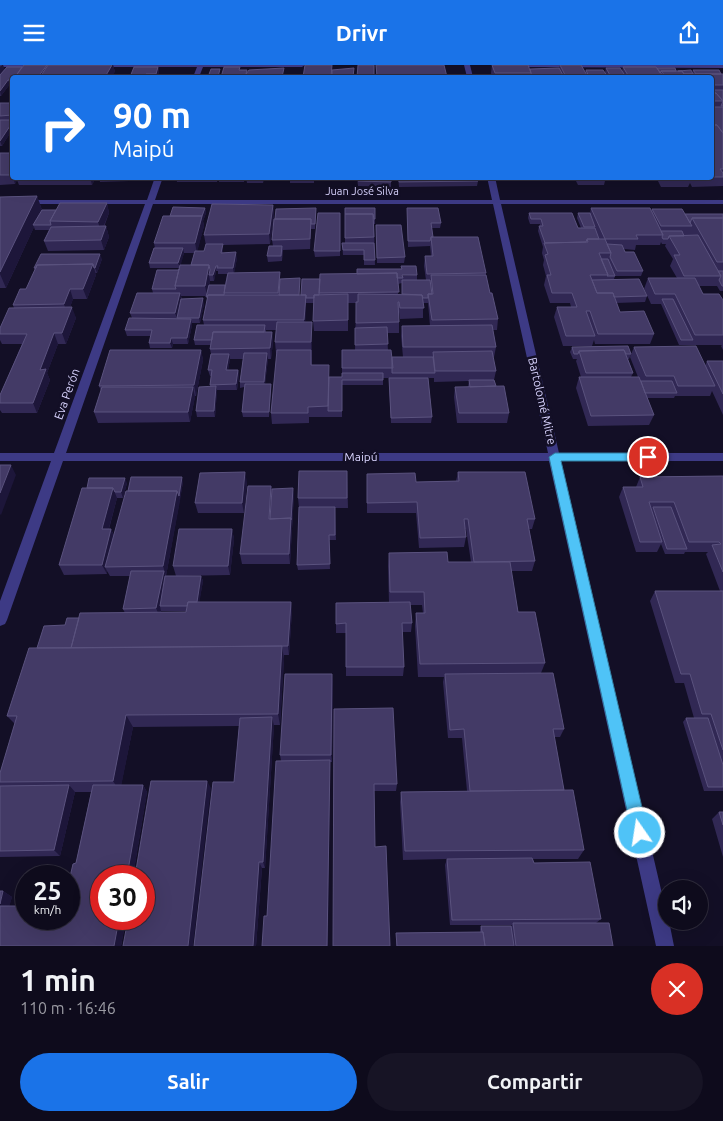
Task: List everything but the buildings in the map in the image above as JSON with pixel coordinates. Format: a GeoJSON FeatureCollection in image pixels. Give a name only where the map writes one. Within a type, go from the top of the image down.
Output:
{"type":"FeatureCollection","features":[{"type":"Feature","properties":{"kind":"street"},"geometry":{"type":"LineString","coordinates":[[0,65],[48,65]]}},
{"type":"Feature","properties":{"kind":"street"},"geometry":{"type":"LineString","coordinates":[[86,65],[302,65]]}},
{"type":"Feature","properties":{"kind":"street"},"geometry":{"type":"LineString","coordinates":[[518,65],[723,66]]}},
{"type":"Feature","properties":{"kind":"street","name":"Eva Perón"},"geometry":{"type":"LineString","coordinates":[[0,620],[158,180]]}},
{"type":"Feature","properties":{"kind":"street","name":"Bartolomé Mitre"},"geometry":{"type":"LineString","coordinates":[[492,180],[665,946]]}},
{"type":"Feature","properties":{"kind":"street","name":"Juan José Silva"},"geometry":{"type":"LineString","coordinates":[[0,202],[723,203]]}},
{"type":"Feature","properties":{"kind":"street","name":"Maipú"},"geometry":{"type":"LineString","coordinates":[[0,457],[723,457]]}},
{"type":"Feature","properties":{"kind":"route"},"geometry":{"type":"LineString","coordinates":[[640,833],[555,457],[648,457]]}}]}
